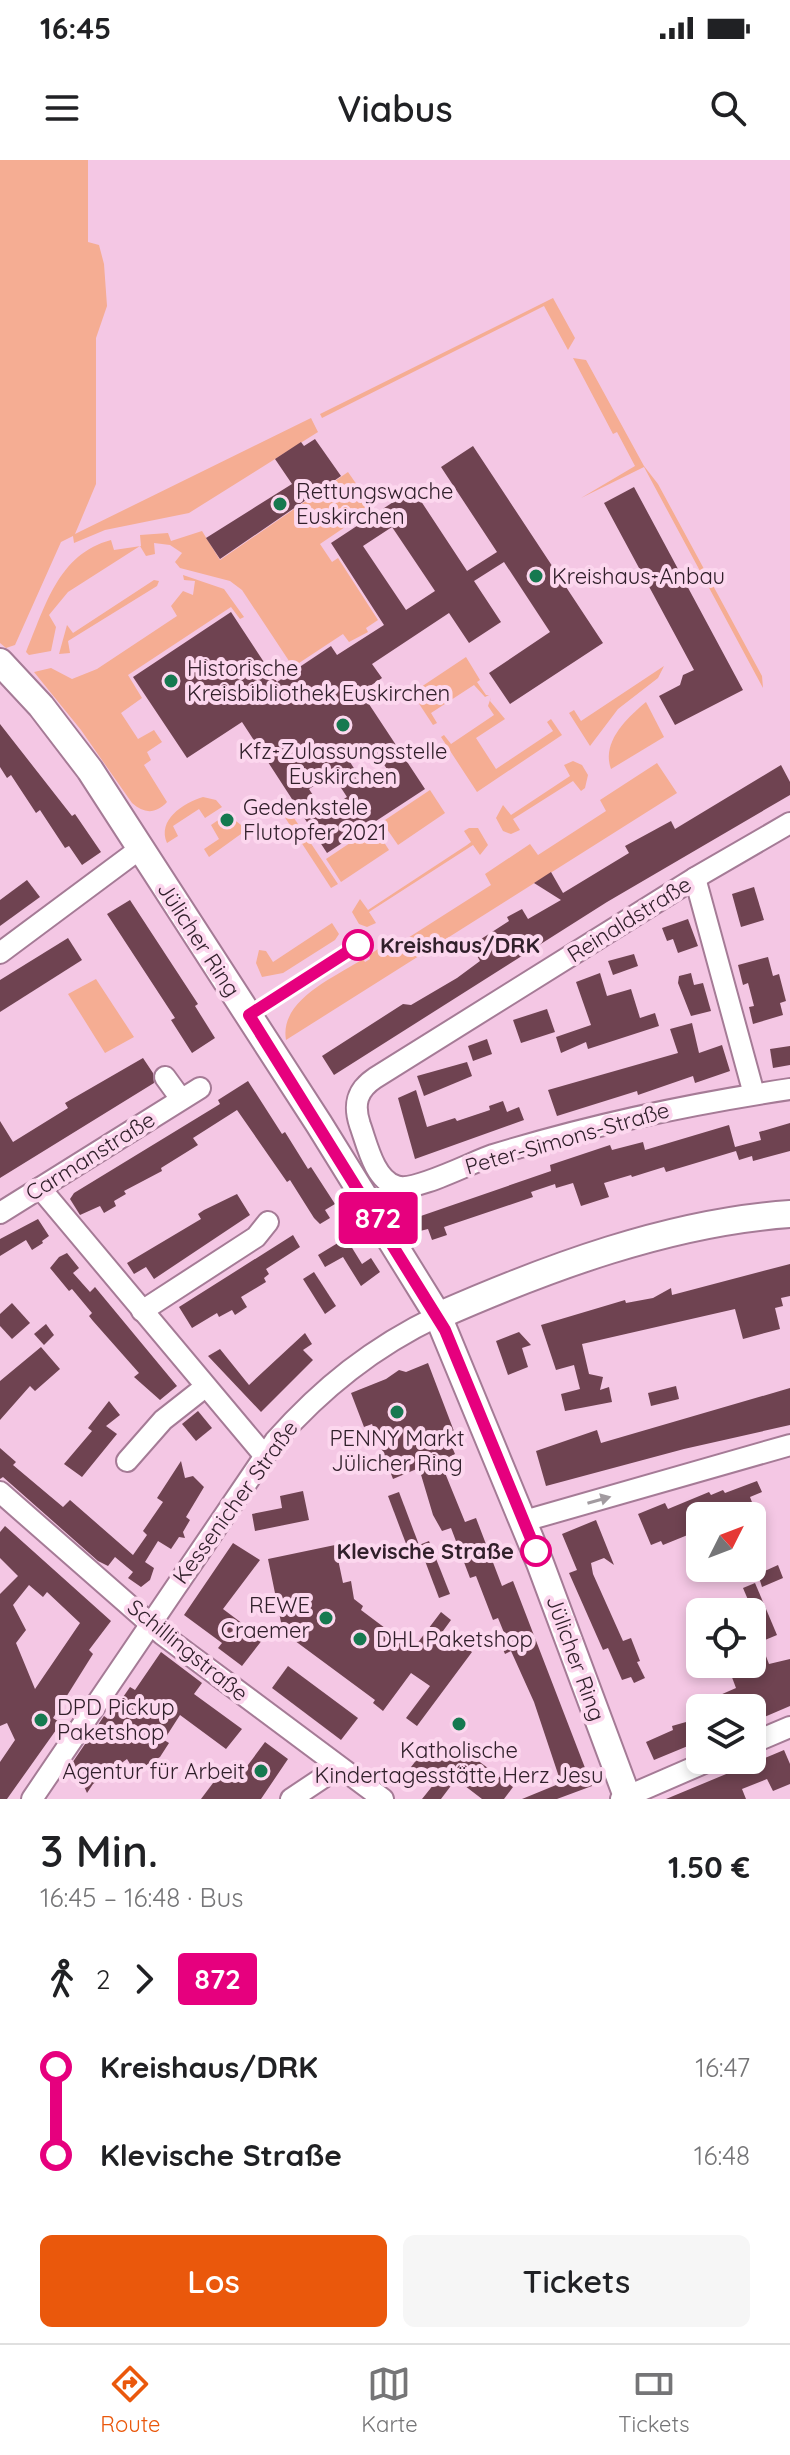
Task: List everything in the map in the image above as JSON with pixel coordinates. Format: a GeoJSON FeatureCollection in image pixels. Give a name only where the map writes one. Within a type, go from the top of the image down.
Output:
{"type":"FeatureCollection","features":[{"type":"Feature","properties":{"kind":"main road","name":"Jülicher Ring"},"geometry":{"type":"LineString","coordinates":[[1,665],[68,739],[141,848],[438,1316],[524,1521],[626,1798]]}},
{"type":"Feature","properties":{"kind":"main road","name":"Kessenicher Straße"},"geometry":{"type":"LineString","coordinates":[[438,1316],[486,1295],[631,1246],[722,1222],[790,1214]]}},
{"type":"Feature","properties":{"kind":"street","name":"Reinaldstraße"},"geometry":{"type":"LineString","coordinates":[[356,1102],[361,1089],[375,1078],[695,878],[790,823]]}},
{"type":"Feature","properties":{"kind":"street"},"geometry":{"type":"LineString","coordinates":[[0,953],[141,848]]}},
{"type":"Feature","properties":{"kind":"street"},"geometry":{"type":"LineString","coordinates":[[695,878],[754,1094]]}},
{"type":"Feature","properties":{"kind":"street","name":"Carmanstraße"},"geometry":{"type":"LineString","coordinates":[[165,1077],[181,1099]]}},
{"type":"Feature","properties":{"kind":"street","name":"Carmanstraße"},"geometry":{"type":"LineString","coordinates":[[0,1213],[200,1088]]}},
{"type":"Feature","properties":{"kind":"street","name":"Peter-Simons-Straße"},"geometry":{"type":"LineString","coordinates":[[356,1102],[359,1120],[379,1171],[393,1185],[408,1188],[548,1139],[692,1104],[790,1089]]}},
{"type":"Feature","properties":{"kind":"street"},"geometry":{"type":"LineString","coordinates":[[40,1188],[264,1455]]}},
{"type":"Feature","properties":{"kind":"street"},"geometry":{"type":"LineString","coordinates":[[142,1311],[256,1237],[268,1222]]}},
{"type":"Feature","properties":{"kind":"street","name":"Kessenicher Straße"},"geometry":{"type":"LineString","coordinates":[[32,1799],[264,1455],[309,1404],[351,1367],[393,1339],[438,1316]]}},
{"type":"Feature","properties":{"kind":"street"},"geometry":{"type":"LineString","coordinates":[[127,1461],[163,1420],[205,1387]]}},
{"type":"Feature","properties":{"kind":"street"},"geometry":{"type":"LineString","coordinates":[[524,1521],[790,1445]]}},
{"type":"Feature","properties":{"kind":"street","name":"Schillingstraße"},"geometry":{"type":"LineString","coordinates":[[0,1492],[150,1623],[383,1799]]}},
{"type":"Feature","properties":{"kind":"street"},"geometry":{"type":"LineString","coordinates":[[766,1737],[790,1727]]}},
{"type":"Feature","properties":{"kind":"street"},"geometry":{"type":"LineString","coordinates":[[291,1799],[339,1767]]}},
{"type":"Feature","properties":{"kind":"street"},"geometry":{"type":"LineString","coordinates":[[626,1798],[686,1771]]}},
{"type":"Feature","properties":{"kind":"shaded area"},"geometry":{"type":"Polygon","coordinates":[[[0,160],[88,160],[88,242],[99,245],[104,264],[107,306],[96,338],[96,484],[75,534],[311,418],[318,432],[189,513],[105,530],[74,543],[73,536],[61,542],[15,645],[6,648],[0,643],[0,160]]]}},
{"type":"Feature","properties":{"kind":"shaded area"},"geometry":{"type":"Polygon","coordinates":[[[553,298],[575,338],[568,350],[544,306],[322,418],[320,414],[553,298]]]}},
{"type":"Feature","properties":{"kind":"shaded area"},"geometry":{"type":"Polygon","coordinates":[[[573,358],[586,360],[644,466],[658,484],[762,676],[763,688],[644,467],[581,498],[635,466],[617,432],[613,434],[573,358]]]}},
{"type":"Feature","properties":{"kind":"shaded area"},"geometry":{"type":"Polygon","coordinates":[[[348,472],[373,508],[320,544],[332,562],[338,558],[378,620],[366,628],[368,632],[349,642],[343,634],[293,667],[242,590],[230,581],[180,568],[175,562],[182,553],[170,545],[154,543],[155,554],[146,556],[140,546],[140,535],[168,533],[171,541],[202,531],[220,560],[348,472]]]}},
{"type":"Feature","properties":{"kind":"shaded area"},"geometry":{"type":"Polygon","coordinates":[[[111,540],[114,550],[140,546],[68,592],[49,615],[56,627],[51,651],[29,655],[26,652],[47,600],[78,557],[111,540]]]}},
{"type":"Feature","properties":{"kind":"shaded area"},"geometry":{"type":"Polygon","coordinates":[[[183,575],[224,589],[244,617],[240,619],[231,607],[128,675],[142,698],[121,713],[138,739],[154,730],[162,742],[147,752],[151,760],[144,765],[167,802],[159,809],[145,811],[132,803],[81,730],[34,672],[51,668],[72,679],[97,669],[177,616],[171,606],[183,591],[193,595],[195,581],[184,580],[183,575]]]}},
{"type":"Feature","properties":{"kind":"shaded area"},"geometry":{"type":"Polygon","coordinates":[[[154,580],[159,581],[157,586],[68,641],[70,653],[59,654],[67,625],[73,633],[154,580]]]}},
{"type":"Feature","properties":{"kind":"shaded area"},"geometry":{"type":"Polygon","coordinates":[[[466,657],[480,680],[477,682],[489,695],[485,697],[474,685],[431,713],[437,723],[433,725],[412,693],[466,657]]]}},
{"type":"Feature","properties":{"kind":"shaded area"},"geometry":{"type":"Polygon","coordinates":[[[664,666],[658,678],[618,709],[590,746],[569,713],[574,710],[581,721],[664,666]]]}},
{"type":"Feature","properties":{"kind":"shaded area"},"geometry":{"type":"Polygon","coordinates":[[[491,697],[490,701],[505,719],[476,738],[496,769],[553,731],[547,722],[551,719],[562,735],[477,792],[441,737],[444,735],[451,744],[494,715],[488,706],[491,697]]]}},
{"type":"Feature","properties":{"kind":"shaded area"},"geometry":{"type":"Polygon","coordinates":[[[646,702],[664,737],[611,769],[609,759],[613,740],[624,723],[646,702]]]}},
{"type":"Feature","properties":{"kind":"shaded area"},"geometry":{"type":"Polygon","coordinates":[[[573,761],[582,765],[588,775],[585,788],[581,791],[573,781],[513,819],[520,830],[511,834],[503,831],[496,818],[503,805],[511,815],[570,776],[564,765],[573,761]]]}},
{"type":"Feature","properties":{"kind":"shaded area"},"geometry":{"type":"Polygon","coordinates":[[[657,763],[677,793],[286,1040],[286,1026],[291,1013],[311,991],[363,959],[365,962],[370,959],[369,955],[381,947],[379,942],[382,940],[389,950],[491,885],[485,874],[530,844],[538,855],[606,811],[600,800],[657,763]]]}},
{"type":"Feature","properties":{"kind":"shaded area"},"geometry":{"type":"Polygon","coordinates":[[[430,790],[445,813],[398,845],[382,822],[430,790]]]}},
{"type":"Feature","properties":{"kind":"shaded area"},"geometry":{"type":"Polygon","coordinates":[[[203,797],[216,800],[222,807],[205,818],[199,809],[173,826],[178,836],[167,843],[165,835],[169,820],[180,808],[203,797]]]}},
{"type":"Feature","properties":{"kind":"shaded area"},"geometry":{"type":"Polygon","coordinates":[[[290,812],[338,884],[331,888],[284,816],[290,812]]]}},
{"type":"Feature","properties":{"kind":"shaded area"},"geometry":{"type":"Polygon","coordinates":[[[227,814],[241,825],[246,823],[252,826],[209,857],[204,849],[219,839],[211,825],[227,814]]]}},
{"type":"Feature","properties":{"kind":"shaded area"},"geometry":{"type":"Polygon","coordinates":[[[374,827],[389,850],[341,882],[326,859],[374,827]]]}},
{"type":"Feature","properties":{"kind":"shaded area"},"geometry":{"type":"Polygon","coordinates":[[[478,828],[488,845],[480,855],[473,845],[369,912],[376,923],[367,927],[359,924],[352,912],[360,899],[368,910],[471,842],[464,831],[478,828]]]}},
{"type":"Feature","properties":{"kind":"shaded area"},"geometry":{"type":"Polygon","coordinates":[[[332,923],[339,934],[335,940],[283,973],[262,977],[256,963],[259,950],[266,951],[273,962],[332,923]]]}},
{"type":"Feature","properties":{"kind":"shaded area"},"geometry":{"type":"Polygon","coordinates":[[[96,979],[134,1037],[105,1053],[68,994],[96,979]]]}},
{"type":"Feature","properties":{"kind":"building","name":"Rettungswache Euskirchen"},"geometry":{"type":"Polygon","coordinates":[[[315,439],[341,476],[220,559],[206,538],[292,484],[275,459],[301,442],[304,446],[315,439]]]}},
{"type":"Feature","properties":{"kind":"building"},"geometry":{"type":"Polygon","coordinates":[[[473,446],[603,643],[510,704],[489,673],[550,632],[504,562],[474,581],[501,622],[469,643],[449,613],[372,664],[382,678],[361,692],[425,789],[327,853],[242,722],[187,758],[133,677],[231,612],[277,682],[331,646],[337,655],[384,625],[331,543],[413,489],[467,571],[497,552],[441,467],[473,446]],[[392,527],[363,546],[406,610],[435,591],[392,527]],[[372,747],[350,762],[364,784],[387,769],[372,747]],[[332,774],[309,789],[324,812],[347,797],[332,774]]]}},
{"type":"Feature","properties":{"kind":"building"},"geometry":{"type":"Polygon","coordinates":[[[634,487],[743,690],[675,725],[659,696],[680,685],[683,675],[694,670],[604,503],[634,487]]]}},
{"type":"Feature","properties":{"kind":"building"},"geometry":{"type":"Polygon","coordinates":[[[0,724],[72,816],[75,814],[101,852],[82,865],[69,846],[65,848],[40,810],[36,813],[11,775],[7,778],[0,767],[0,724]]]}},
{"type":"Feature","properties":{"kind":"building"},"geometry":{"type":"Polygon","coordinates":[[[781,765],[790,782],[790,795],[607,902],[334,1075],[322,1056],[403,1004],[411,1005],[480,961],[476,954],[483,949],[478,941],[509,921],[507,917],[522,909],[528,919],[561,900],[534,883],[551,872],[563,893],[629,853],[625,846],[671,821],[675,829],[781,765]]]}},
{"type":"Feature","properties":{"kind":"building"},"geometry":{"type":"Polygon","coordinates":[[[27,880],[40,897],[0,926],[0,900],[27,880]]]}},
{"type":"Feature","properties":{"kind":"building"},"geometry":{"type":"Polygon","coordinates":[[[754,887],[764,920],[741,927],[732,894],[754,887]]]}},
{"type":"Feature","properties":{"kind":"building"},"geometry":{"type":"Polygon","coordinates":[[[130,900],[198,1004],[195,1006],[215,1038],[192,1053],[171,1020],[175,1018],[107,914],[130,900]]]}},
{"type":"Feature","properties":{"kind":"building"},"geometry":{"type":"Polygon","coordinates":[[[688,919],[698,946],[678,953],[673,939],[667,941],[662,928],[688,919]]]}},
{"type":"Feature","properties":{"kind":"building"},"geometry":{"type":"Polygon","coordinates":[[[68,938],[82,960],[0,1012],[0,980],[68,938]]]}},
{"type":"Feature","properties":{"kind":"building"},"geometry":{"type":"Polygon","coordinates":[[[634,954],[638,966],[613,975],[608,961],[634,954]]]}},
{"type":"Feature","properties":{"kind":"building"},"geometry":{"type":"Polygon","coordinates":[[[768,957],[773,976],[779,974],[786,1001],[780,1003],[783,1015],[753,1024],[749,1007],[754,1006],[748,983],[743,985],[738,965],[768,957]]]}},
{"type":"Feature","properties":{"kind":"building"},"geometry":{"type":"Polygon","coordinates":[[[600,973],[607,996],[631,989],[640,1018],[655,1013],[659,1026],[588,1049],[586,1042],[561,1053],[556,1037],[591,1025],[576,982],[600,973]]]}},
{"type":"Feature","properties":{"kind":"building"},"geometry":{"type":"Polygon","coordinates":[[[691,973],[694,985],[703,983],[711,1011],[691,1016],[678,983],[679,976],[691,973]]]}},
{"type":"Feature","properties":{"kind":"building"},"geometry":{"type":"Polygon","coordinates":[[[547,1009],[555,1032],[521,1043],[513,1020],[547,1009]]]}},
{"type":"Feature","properties":{"kind":"building"},"geometry":{"type":"Polygon","coordinates":[[[692,1023],[699,1053],[722,1045],[730,1071],[695,1083],[693,1076],[638,1095],[637,1091],[557,1116],[548,1090],[678,1053],[670,1029],[692,1023]]]}},
{"type":"Feature","properties":{"kind":"building"},"geometry":{"type":"Polygon","coordinates":[[[487,1039],[492,1054],[473,1061],[468,1046],[487,1039]]]}},
{"type":"Feature","properties":{"kind":"building"},"geometry":{"type":"Polygon","coordinates":[[[790,1046],[790,1065],[773,1068],[770,1049],[790,1046]]]}},
{"type":"Feature","properties":{"kind":"building"},"geometry":{"type":"Polygon","coordinates":[[[143,1058],[153,1073],[154,1083],[0,1178],[0,1121],[13,1142],[68,1108],[65,1103],[143,1058]]]}},
{"type":"Feature","properties":{"kind":"building"},"geometry":{"type":"Polygon","coordinates":[[[467,1062],[472,1076],[424,1096],[417,1076],[467,1062]]]}},
{"type":"Feature","properties":{"kind":"building"},"geometry":{"type":"Polygon","coordinates":[[[248,1081],[282,1134],[285,1132],[335,1204],[325,1210],[330,1218],[320,1224],[314,1218],[290,1180],[287,1182],[237,1110],[193,1138],[198,1145],[161,1168],[162,1171],[124,1191],[126,1194],[114,1201],[116,1206],[104,1213],[100,1206],[80,1215],[70,1199],[74,1193],[220,1104],[218,1100],[248,1081]]]}},
{"type":"Feature","properties":{"kind":"building"},"geometry":{"type":"Polygon","coordinates":[[[416,1090],[427,1127],[490,1110],[489,1106],[503,1101],[507,1112],[519,1107],[524,1120],[415,1159],[398,1098],[416,1090]]]}},
{"type":"Feature","properties":{"kind":"building"},"geometry":{"type":"Polygon","coordinates":[[[790,1123],[790,1151],[753,1161],[752,1156],[739,1160],[736,1151],[666,1172],[664,1167],[631,1175],[604,1183],[609,1197],[581,1206],[573,1183],[556,1188],[555,1184],[531,1192],[533,1197],[444,1227],[447,1235],[432,1240],[428,1229],[420,1231],[415,1218],[551,1171],[550,1165],[610,1145],[612,1150],[643,1142],[645,1150],[729,1125],[735,1147],[761,1140],[759,1132],[790,1123]]]}},
{"type":"Feature","properties":{"kind":"building"},"geometry":{"type":"Polygon","coordinates":[[[237,1194],[250,1215],[154,1279],[146,1267],[134,1274],[127,1263],[201,1219],[198,1214],[204,1210],[237,1194]]]}},
{"type":"Feature","properties":{"kind":"building"},"geometry":{"type":"Polygon","coordinates":[[[38,1219],[49,1236],[43,1243],[32,1250],[26,1240],[0,1256],[0,1239],[38,1219]]]}},
{"type":"Feature","properties":{"kind":"building"},"geometry":{"type":"Polygon","coordinates":[[[293,1235],[300,1247],[266,1269],[269,1274],[264,1278],[266,1282],[241,1297],[247,1307],[235,1315],[232,1310],[219,1317],[217,1313],[192,1328],[179,1307],[293,1235]]]}},
{"type":"Feature","properties":{"kind":"building"},"geometry":{"type":"Polygon","coordinates":[[[346,1238],[362,1264],[371,1258],[380,1272],[361,1286],[343,1257],[325,1267],[318,1255],[346,1238]]]}},
{"type":"Feature","properties":{"kind":"building"},"geometry":{"type":"Polygon","coordinates":[[[67,1253],[79,1268],[73,1273],[90,1292],[95,1287],[177,1386],[160,1400],[134,1377],[139,1373],[89,1316],[92,1313],[72,1289],[69,1291],[50,1268],[67,1253]]]}},
{"type":"Feature","properties":{"kind":"building"},"geometry":{"type":"Polygon","coordinates":[[[790,1264],[790,1296],[781,1298],[783,1306],[775,1308],[780,1329],[743,1339],[735,1309],[582,1344],[589,1374],[603,1377],[600,1390],[609,1387],[612,1402],[565,1411],[561,1394],[580,1389],[574,1365],[556,1370],[541,1325],[625,1300],[626,1303],[653,1298],[671,1288],[672,1295],[790,1264]]]}},
{"type":"Feature","properties":{"kind":"building"},"geometry":{"type":"Polygon","coordinates":[[[314,1272],[336,1306],[325,1314],[303,1279],[314,1272]]]}},
{"type":"Feature","properties":{"kind":"building"},"geometry":{"type":"Polygon","coordinates":[[[12,1303],[30,1323],[12,1339],[0,1326],[0,1314],[12,1303]]]}},
{"type":"Feature","properties":{"kind":"building"},"geometry":{"type":"Polygon","coordinates":[[[46,1324],[54,1335],[44,1345],[34,1334],[46,1324]]]}},
{"type":"Feature","properties":{"kind":"building"},"geometry":{"type":"Polygon","coordinates":[[[519,1332],[531,1345],[522,1348],[528,1367],[508,1375],[496,1341],[519,1332]]]}},
{"type":"Feature","properties":{"kind":"building"},"geometry":{"type":"Polygon","coordinates":[[[305,1333],[312,1344],[303,1350],[313,1360],[261,1412],[208,1356],[220,1349],[249,1385],[305,1333]]]}},
{"type":"Feature","properties":{"kind":"building"},"geometry":{"type":"Polygon","coordinates":[[[41,1347],[60,1369],[35,1391],[30,1386],[0,1420],[0,1381],[41,1347]]]}},
{"type":"Feature","properties":{"kind":"building"},"geometry":{"type":"Polygon","coordinates":[[[428,1363],[457,1439],[450,1442],[455,1454],[449,1457],[452,1465],[443,1468],[465,1522],[476,1518],[502,1586],[513,1581],[592,1786],[557,1799],[522,1799],[561,1783],[534,1702],[511,1651],[505,1654],[500,1642],[507,1640],[498,1618],[493,1620],[476,1576],[470,1578],[451,1528],[442,1531],[433,1515],[419,1468],[393,1479],[372,1424],[364,1427],[351,1393],[386,1379],[399,1370],[406,1372],[428,1363]]]}},
{"type":"Feature","properties":{"kind":"building"},"geometry":{"type":"Polygon","coordinates":[[[676,1386],[679,1399],[651,1406],[648,1393],[676,1386]]]}},
{"type":"Feature","properties":{"kind":"building"},"geometry":{"type":"Polygon","coordinates":[[[790,1388],[790,1425],[684,1449],[546,1486],[536,1451],[597,1430],[601,1443],[790,1388]]]}},
{"type":"Feature","properties":{"kind":"building"},"geometry":{"type":"Polygon","coordinates":[[[109,1401],[120,1415],[106,1426],[117,1434],[82,1477],[64,1464],[92,1431],[88,1428],[109,1401]]]}},
{"type":"Feature","properties":{"kind":"building"},"geometry":{"type":"Polygon","coordinates":[[[198,1411],[212,1428],[196,1441],[182,1424],[198,1411]]]}},
{"type":"Feature","properties":{"kind":"building"},"geometry":{"type":"Polygon","coordinates":[[[0,1448],[16,1462],[13,1465],[63,1507],[70,1500],[133,1555],[147,1535],[143,1531],[163,1502],[157,1498],[181,1461],[185,1478],[193,1476],[204,1487],[186,1517],[190,1520],[183,1532],[185,1538],[179,1537],[171,1549],[158,1541],[145,1562],[154,1568],[150,1580],[141,1587],[128,1578],[133,1572],[115,1557],[108,1566],[98,1561],[3,1477],[0,1479],[0,1448]]]}},
{"type":"Feature","properties":{"kind":"building"},"geometry":{"type":"Polygon","coordinates":[[[757,1481],[762,1492],[750,1497],[752,1502],[686,1502],[686,1536],[663,1545],[661,1541],[651,1545],[638,1514],[665,1503],[668,1509],[709,1492],[711,1495],[723,1490],[725,1493],[757,1481]]]}},
{"type":"Feature","properties":{"kind":"building"},"geometry":{"type":"Polygon","coordinates":[[[303,1491],[309,1520],[255,1531],[252,1514],[282,1508],[280,1496],[303,1491]]]}},
{"type":"Feature","properties":{"kind":"building"},"geometry":{"type":"Polygon","coordinates":[[[399,1492],[419,1545],[408,1549],[388,1496],[399,1492]]]}},
{"type":"Feature","properties":{"kind":"building"},"geometry":{"type":"Polygon","coordinates":[[[596,1520],[614,1565],[604,1558],[591,1563],[593,1574],[623,1641],[631,1638],[640,1661],[637,1662],[645,1678],[634,1683],[631,1677],[622,1680],[608,1648],[603,1650],[569,1573],[577,1570],[562,1534],[596,1520]]]}},
{"type":"Feature","properties":{"kind":"building"},"geometry":{"type":"Polygon","coordinates":[[[5,1526],[111,1621],[89,1650],[93,1654],[53,1718],[61,1723],[7,1799],[0,1799],[0,1762],[15,1740],[7,1723],[0,1726],[0,1594],[18,1576],[0,1558],[0,1532],[5,1526]],[[29,1585],[13,1605],[26,1630],[16,1643],[35,1689],[80,1623],[47,1592],[43,1597],[29,1585]]]}},
{"type":"Feature","properties":{"kind":"building"},"geometry":{"type":"Polygon","coordinates":[[[429,1541],[450,1594],[439,1598],[419,1545],[429,1541]]]}},
{"type":"Feature","properties":{"kind":"building"},"geometry":{"type":"Polygon","coordinates":[[[233,1543],[260,1560],[223,1609],[263,1639],[242,1666],[218,1648],[222,1643],[184,1615],[233,1543]]]}},
{"type":"Feature","properties":{"kind":"building","name":"REWE Craemer"},"geometry":{"type":"Polygon","coordinates":[[[335,1545],[343,1583],[351,1581],[354,1599],[363,1606],[361,1610],[413,1649],[441,1612],[451,1620],[443,1631],[472,1652],[417,1726],[406,1718],[430,1686],[411,1673],[383,1711],[373,1703],[375,1700],[283,1632],[268,1559],[335,1545]]]}},
{"type":"Feature","properties":{"kind":"building"},"geometry":{"type":"Polygon","coordinates":[[[778,1565],[783,1578],[762,1587],[760,1582],[766,1582],[766,1570],[778,1565]]]}},
{"type":"Feature","properties":{"kind":"building"},"geometry":{"type":"Polygon","coordinates":[[[755,1583],[761,1598],[747,1598],[743,1588],[755,1583]]]}},
{"type":"Feature","properties":{"kind":"building"},"geometry":{"type":"Polygon","coordinates":[[[766,1609],[777,1635],[766,1640],[766,1609]]]}},
{"type":"Feature","properties":{"kind":"building"},"geometry":{"type":"Polygon","coordinates":[[[161,1652],[202,1683],[194,1694],[242,1729],[226,1749],[180,1715],[164,1740],[169,1743],[160,1757],[135,1772],[127,1759],[93,1784],[87,1793],[83,1784],[66,1772],[104,1716],[108,1719],[130,1687],[135,1690],[161,1652]]]}},
{"type":"Feature","properties":{"kind":"building"},"geometry":{"type":"Polygon","coordinates":[[[766,1656],[769,1664],[790,1659],[790,1706],[766,1716],[766,1694],[722,1694],[736,1688],[732,1678],[766,1678],[766,1656]]]}},
{"type":"Feature","properties":{"kind":"building"},"geometry":{"type":"Polygon","coordinates":[[[288,1666],[358,1718],[341,1740],[272,1688],[288,1666]]]}},
{"type":"Feature","properties":{"kind":"building"},"geometry":{"type":"Polygon","coordinates":[[[686,1722],[686,1747],[654,1760],[646,1742],[673,1730],[672,1726],[686,1722]]]}},
{"type":"Feature","properties":{"kind":"building","name":"Agentur für Arbeit"},"geometry":{"type":"Polygon","coordinates":[[[265,1742],[288,1759],[261,1799],[201,1799],[219,1775],[226,1781],[235,1769],[242,1773],[265,1742]]]}},
{"type":"Feature","properties":{"kind":"building"},"geometry":{"type":"Polygon","coordinates":[[[456,1744],[513,1787],[504,1799],[482,1799],[456,1779],[441,1799],[422,1799],[434,1784],[411,1767],[428,1745],[446,1759],[456,1744]]]}},
{"type":"Feature","properties":{"kind":"building"},"geometry":{"type":"Polygon","coordinates":[[[784,1750],[790,1764],[790,1784],[773,1791],[767,1779],[742,1789],[746,1799],[666,1799],[726,1774],[766,1774],[766,1757],[784,1750]]]}},
{"type":"Feature","properties":{"kind":"bus line","name":"872"},"geometry":{"type":"LineString","coordinates":[[358,945],[249,1015],[445,1330],[536,1551]]}},
{"type":"Feature","properties":{"kind":"place","name":"Rettungswache Euskirchen"},"geometry":{"type":"Point","coordinates":[280,504]}},
{"type":"Feature","properties":{"kind":"place","name":"Kreishaus-Anbau"},"geometry":{"type":"Point","coordinates":[536,576]}},
{"type":"Feature","properties":{"kind":"place","name":"Historische Kreisbibliothek Euskirchen"},"geometry":{"type":"Point","coordinates":[171,681]}},
{"type":"Feature","properties":{"kind":"place","name":"Kfz-Zulassungsstelle Euskirchen"},"geometry":{"type":"Point","coordinates":[343,725]}},
{"type":"Feature","properties":{"kind":"place","name":"Gedenkstele Flutopfer 2021"},"geometry":{"type":"Point","coordinates":[227,820]}},
{"type":"Feature","properties":{"kind":"place","name":"Kreishaus/DRK"},"geometry":{"type":"Point","coordinates":[358,945]}},
{"type":"Feature","properties":{"kind":"place","name":"PENNY Markt Jülicher Ring"},"geometry":{"type":"Point","coordinates":[397,1412]}},
{"type":"Feature","properties":{"kind":"place","name":"Klevische Straße"},"geometry":{"type":"Point","coordinates":[536,1551]}},
{"type":"Feature","properties":{"kind":"place","name":"REWE Craemer"},"geometry":{"type":"Point","coordinates":[326,1618]}},
{"type":"Feature","properties":{"kind":"place","name":"DHL Paketshop"},"geometry":{"type":"Point","coordinates":[360,1639]}},
{"type":"Feature","properties":{"kind":"place","name":"DPD Pickup Paketshop"},"geometry":{"type":"Point","coordinates":[41,1720]}},
{"type":"Feature","properties":{"kind":"place","name":"Katholische Kindertagesstätte Herz Jesu"},"geometry":{"type":"Point","coordinates":[459,1724]}},
{"type":"Feature","properties":{"kind":"place","name":"Agentur für Arbeit"},"geometry":{"type":"Point","coordinates":[261,1771]}}]}
